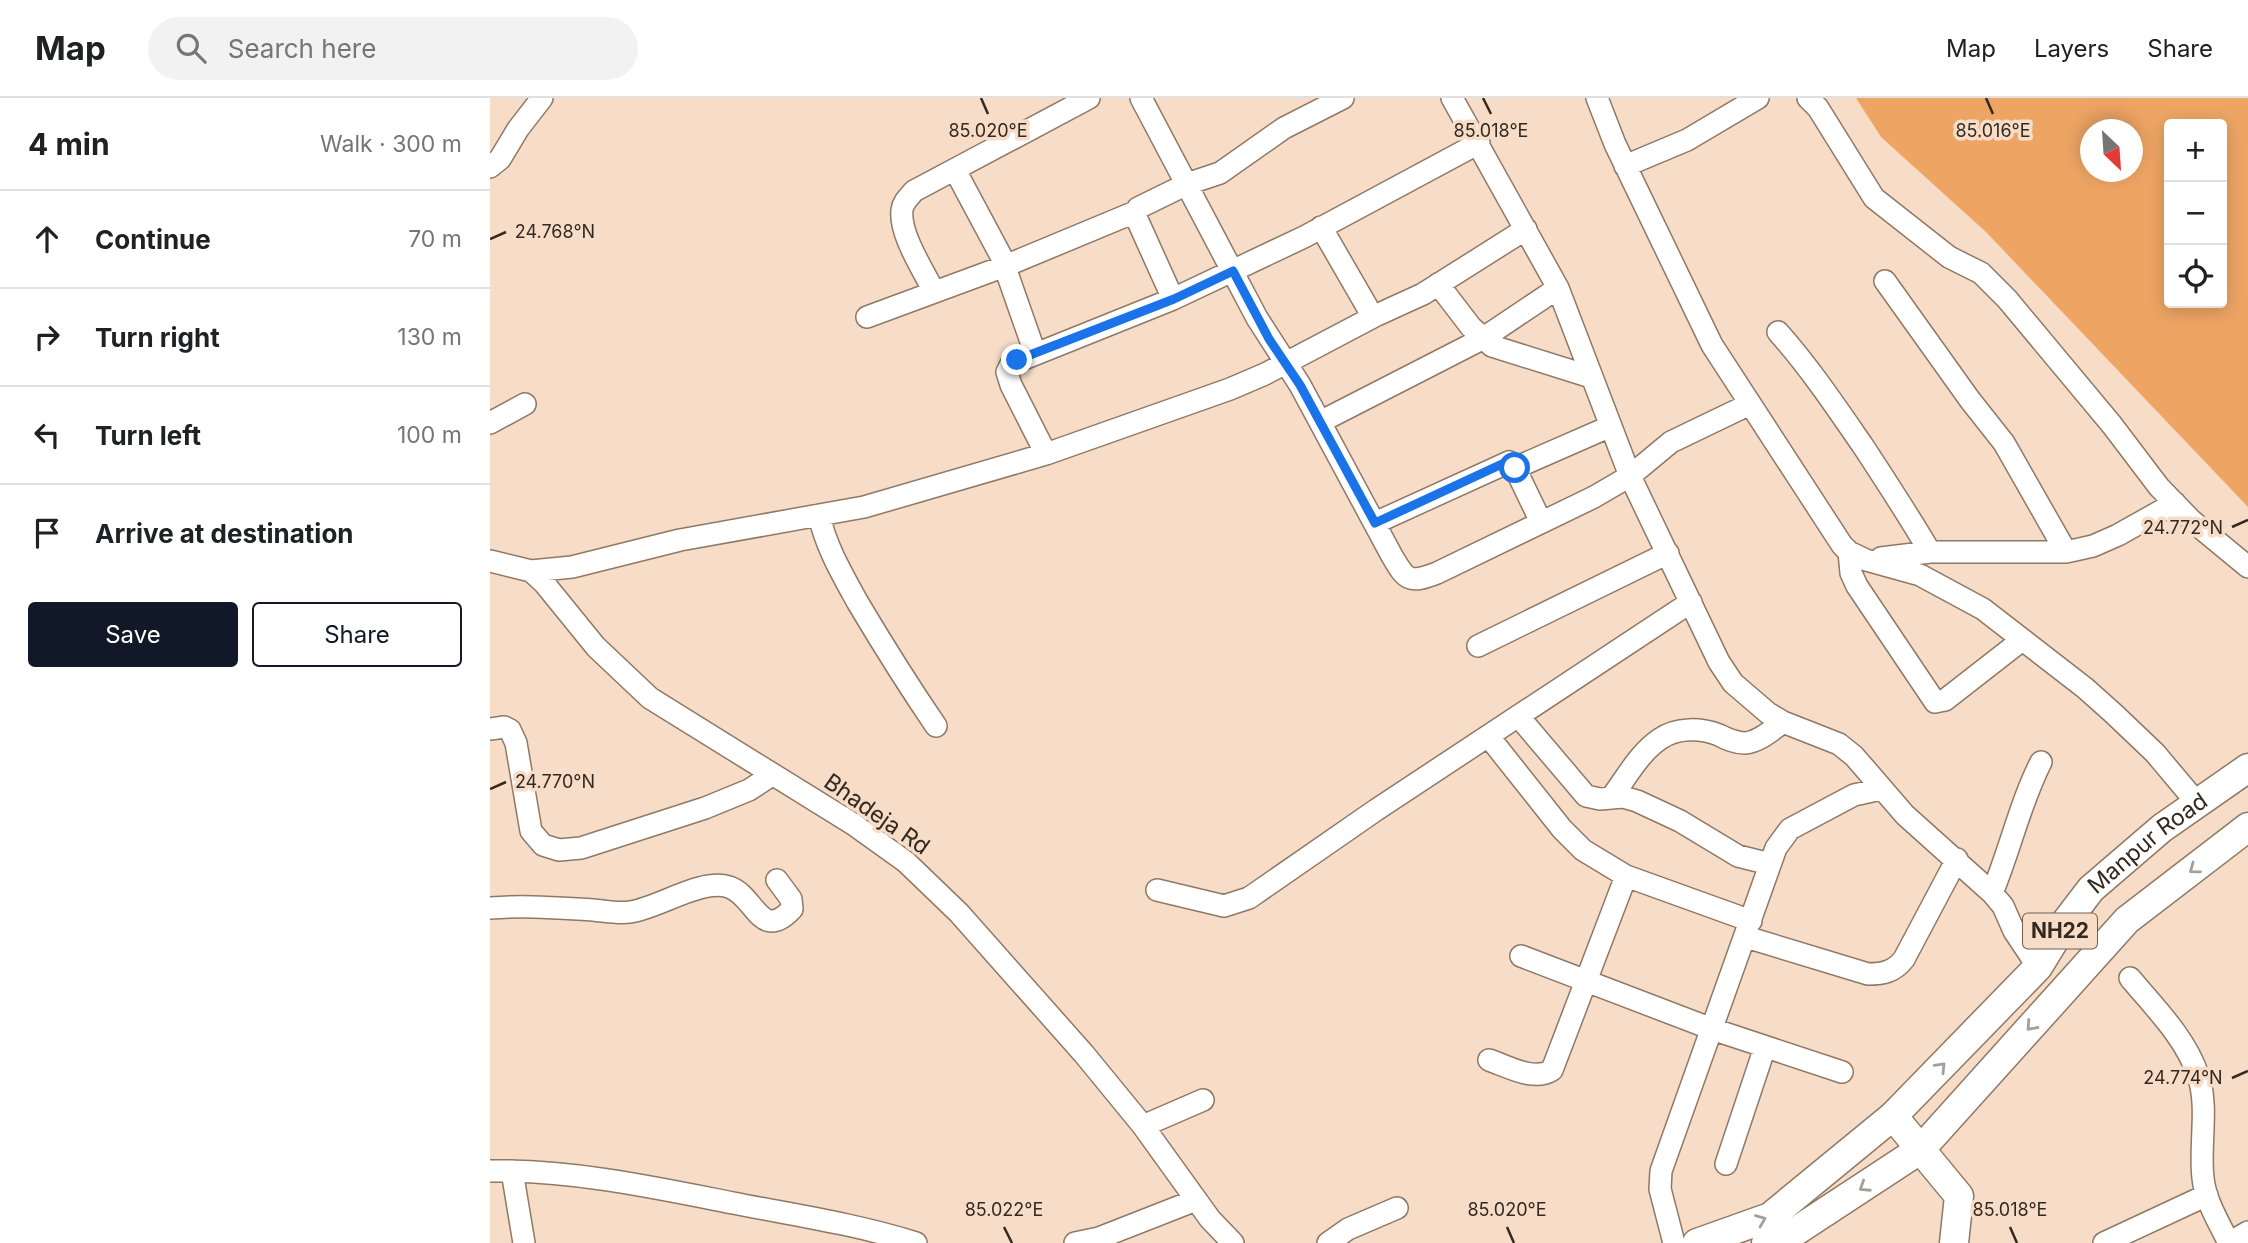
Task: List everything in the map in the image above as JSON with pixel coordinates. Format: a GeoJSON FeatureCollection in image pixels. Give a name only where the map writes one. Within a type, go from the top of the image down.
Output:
{"type":"FeatureCollection","features":[{"type":"Feature","properties":{"kind":"main road","name":"Manpur Road"},"geometry":{"type":"LineString","coordinates":[[1697,1243],[1770,1217],[1893,1116],[2038,967],[2065,923],[2091,889],[2162,828],[2248,768]]}},
{"type":"Feature","properties":{"kind":"main road","name":"Manpur Road"},"geometry":{"type":"LineString","coordinates":[[1766,1243],[1790,1235],[1920,1149],[2127,920],[2235,842],[2248,827]]}},
{"type":"Feature","properties":{"kind":"main road"},"geometry":{"type":"LineString","coordinates":[[1893,1116],[1959,1196],[1954,1243]]}},
{"type":"Feature","properties":{"kind":"street"},"geometry":{"type":"LineString","coordinates":[[490,167],[500,159],[518,129],[542,98]]}},
{"type":"Feature","properties":{"kind":"street"},"geometry":{"type":"LineString","coordinates":[[934,292],[909,242],[902,210],[905,200],[914,191],[1089,98]]}},
{"type":"Feature","properties":{"kind":"street"},"geometry":{"type":"LineString","coordinates":[[1141,98],[1269,339],[1320,422],[1406,578],[1413,580],[1437,573],[1594,497],[1630,476],[1671,442],[1750,404]]}},
{"type":"Feature","properties":{"kind":"street"},"geometry":{"type":"LineString","coordinates":[[867,317],[1004,266],[1135,212],[1138,208],[1188,184],[1220,173],[1284,128],[1343,98]]}},
{"type":"Feature","properties":{"kind":"street"},"geometry":{"type":"LineString","coordinates":[[1452,98],[1558,288],[1630,476],[1719,662],[1733,683],[1750,700],[1783,722],[1839,744],[1854,756],[1905,815],[1992,893],[2003,906],[2014,931],[2038,967]]}},
{"type":"Feature","properties":{"kind":"street"},"geometry":{"type":"LineString","coordinates":[[1597,98],[1625,166],[1712,345],[1835,536],[1858,556],[1933,581],[1983,609],[2113,713],[2155,753],[2197,803]]}},
{"type":"Feature","properties":{"kind":"street"},"geometry":{"type":"LineString","coordinates":[[1625,166],[1687,140],[1758,98]]}},
{"type":"Feature","properties":{"kind":"street"},"geometry":{"type":"LineString","coordinates":[[1808,98],[1818,108],[1874,198],[1949,257],[1981,273],[2007,299],[2175,503],[2191,520],[2248,567]]}},
{"type":"Feature","properties":{"kind":"street"},"geometry":{"type":"LineString","coordinates":[[1046,454],[1011,385],[1007,372],[1011,364],[1174,299],[1321,227],[1479,143]]}},
{"type":"Feature","properties":{"kind":"street"},"geometry":{"type":"LineString","coordinates":[[955,170],[995,244],[1035,353]]}},
{"type":"Feature","properties":{"kind":"street"},"geometry":{"type":"LineString","coordinates":[[1135,212],[1174,299]]}},
{"type":"Feature","properties":{"kind":"street"},"geometry":{"type":"LineString","coordinates":[[1321,227],[1373,317]]}},
{"type":"Feature","properties":{"kind":"street"},"geometry":{"type":"LineString","coordinates":[[491,563],[531,571],[572,567],[657,545],[864,507],[1046,454],[1230,389],[1286,363],[1423,294],[1526,229]]}},
{"type":"Feature","properties":{"kind":"street"},"geometry":{"type":"LineString","coordinates":[[1885,281],[2004,443],[2066,552]]}},
{"type":"Feature","properties":{"kind":"street"},"geometry":{"type":"LineString","coordinates":[[1438,284],[1460,315],[1492,346],[1591,377]]}},
{"type":"Feature","properties":{"kind":"street"},"geometry":{"type":"LineString","coordinates":[[1320,422],[1482,339],[1558,288]]}},
{"type":"Feature","properties":{"kind":"street"},"geometry":{"type":"LineString","coordinates":[[1778,332],[1805,363],[1836,406],[1930,552]]}},
{"type":"Feature","properties":{"kind":"street"},"geometry":{"type":"LineString","coordinates":[[490,423],[525,404]]}},
{"type":"Feature","properties":{"kind":"street"},"geometry":{"type":"LineString","coordinates":[[1515,468],[1611,426]]}},
{"type":"Feature","properties":{"kind":"street"},"geometry":{"type":"LineString","coordinates":[[1375,523],[1509,462],[1515,468],[1541,522]]}},
{"type":"Feature","properties":{"kind":"street"},"geometry":{"type":"LineString","coordinates":[[1858,556],[1930,552],[2066,552],[2092,546],[2118,535],[2175,503]]}},
{"type":"Feature","properties":{"kind":"street"},"geometry":{"type":"LineString","coordinates":[[819,515],[825,540],[841,572],[896,666],[936,726]]}},
{"type":"Feature","properties":{"kind":"street"},"geometry":{"type":"LineString","coordinates":[[1478,646],[1668,553]]}},
{"type":"Feature","properties":{"kind":"street"},"geometry":{"type":"LineString","coordinates":[[1858,556],[1851,573],[1857,586],[1936,702],[1945,700],[2022,640]]}},
{"type":"Feature","properties":{"kind":"street","name":"Bhadeja Rd"},"geometry":{"type":"LineString","coordinates":[[531,571],[596,647],[638,689],[853,824],[894,853],[937,892],[1084,1054],[1143,1126],[1210,1219],[1232,1243]]}},
{"type":"Feature","properties":{"kind":"street"},"geometry":{"type":"LineString","coordinates":[[1157,890],[1224,906],[1240,902],[1691,602]]}},
{"type":"Feature","properties":{"kind":"street"},"geometry":{"type":"LineString","coordinates":[[1519,717],[1586,796],[1600,799],[1623,797],[1637,801],[1680,821],[1738,856],[1770,864]]}},
{"type":"Feature","properties":{"kind":"street"},"geometry":{"type":"LineString","coordinates":[[1611,798],[1651,747],[1670,734],[1683,730],[1707,731],[1745,743],[1755,741],[1783,722]]}},
{"type":"Feature","properties":{"kind":"street"},"geometry":{"type":"LineString","coordinates":[[490,729],[504,727],[513,735],[531,831],[543,845],[559,850],[581,848],[705,808],[749,790],[772,775]]}},
{"type":"Feature","properties":{"kind":"street"},"geometry":{"type":"LineString","coordinates":[[1489,737],[1572,840],[1602,863],[1749,929],[1868,974],[1892,971],[1904,960],[1956,859]]}},
{"type":"Feature","properties":{"kind":"street"},"geometry":{"type":"LineString","coordinates":[[1992,893],[2030,783],[2041,762]]}},
{"type":"Feature","properties":{"kind":"street"},"geometry":{"type":"LineString","coordinates":[[1674,1243],[1659,1183],[1661,1171],[1776,848],[1790,829],[1854,795],[1881,789]]}},
{"type":"Feature","properties":{"kind":"street"},"geometry":{"type":"LineString","coordinates":[[1489,1060],[1532,1074],[1552,1070],[1626,876]]}},
{"type":"Feature","properties":{"kind":"street"},"geometry":{"type":"LineString","coordinates":[[490,908],[526,906],[628,913],[665,903],[696,889],[718,886],[729,887],[740,893],[762,918],[769,922],[792,909],[791,899],[777,880]]}},
{"type":"Feature","properties":{"kind":"street"},"geometry":{"type":"LineString","coordinates":[[1521,956],[1712,1030],[1842,1072]]}},
{"type":"Feature","properties":{"kind":"street"},"geometry":{"type":"LineString","coordinates":[[2130,978],[2174,1030],[2198,1076],[2202,1092],[2203,1181],[2229,1243],[2248,1232]]}},
{"type":"Feature","properties":{"kind":"street"},"geometry":{"type":"LineString","coordinates":[[1726,1164],[1765,1047]]}},
{"type":"Feature","properties":{"kind":"street"},"geometry":{"type":"LineString","coordinates":[[1143,1126],[1203,1100]]}},
{"type":"Feature","properties":{"kind":"street"},"geometry":{"type":"LineString","coordinates":[[490,1171],[601,1178],[871,1230],[916,1243]]}},
{"type":"Feature","properties":{"kind":"street"},"geometry":{"type":"LineString","coordinates":[[512,1171],[524,1243]]}},
{"type":"Feature","properties":{"kind":"street"},"geometry":{"type":"LineString","coordinates":[[2104,1243],[2207,1195]]}},
{"type":"Feature","properties":{"kind":"street"},"geometry":{"type":"LineString","coordinates":[[1075,1243],[1099,1238],[1196,1200]]}},
{"type":"Feature","properties":{"kind":"street"},"geometry":{"type":"LineString","coordinates":[[1328,1243],[1348,1229],[1397,1208]]}},
{"type":"Feature","properties":{"kind":"shaded area"},"geometry":{"type":"Polygon","coordinates":[[[1856,98],[2248,98],[2248,507],[1986,232],[1881,137],[1856,98]]]}},
{"type":"Feature","properties":{"kind":"route"},"geometry":{"type":"LineString","coordinates":[[1017,360],[1174,299],[1233,271],[1269,339],[1300,385],[1375,523],[1502,464],[1509,462],[1515,468]]}}]}
